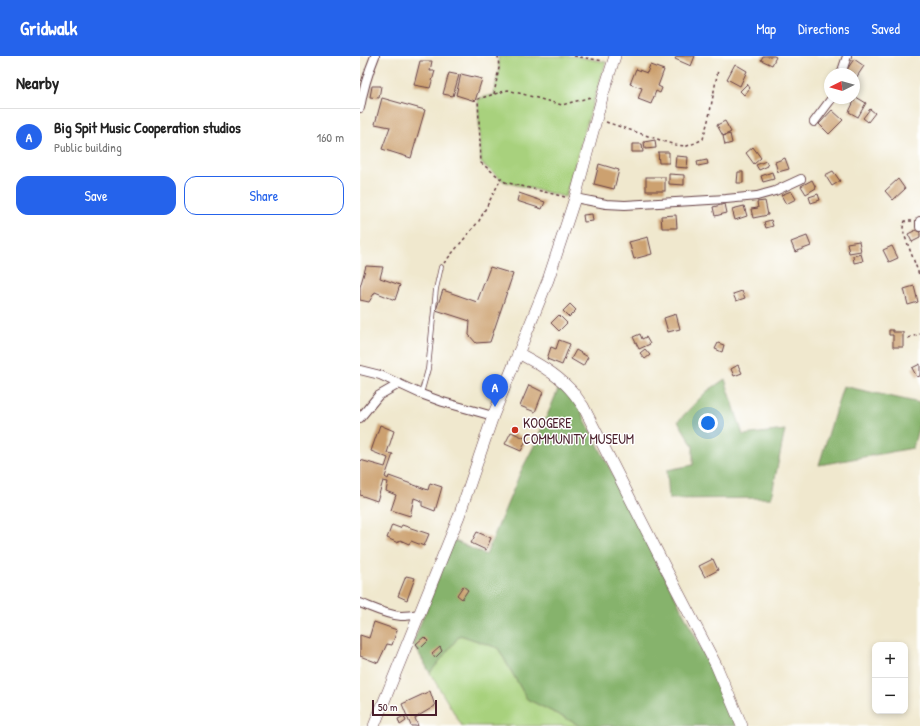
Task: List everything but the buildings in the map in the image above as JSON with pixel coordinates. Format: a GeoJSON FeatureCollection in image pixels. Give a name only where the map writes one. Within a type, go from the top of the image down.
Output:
{"type":"FeatureCollection","features":[{"type":"Feature","properties":{"kind":"street"},"geometry":{"type":"LineString","coordinates":[[360,108],[362,95],[375,56]]}},
{"type":"Feature","properties":{"kind":"street"},"geometry":{"type":"LineString","coordinates":[[843,68],[847,56]]}},
{"type":"Feature","properties":{"kind":"street"},"geometry":{"type":"LineString","coordinates":[[374,726],[459,516],[493,416],[548,280],[575,198],[603,94],[610,59]]}},
{"type":"Feature","properties":{"kind":"street"},"geometry":{"type":"LineString","coordinates":[[814,122],[828,104]]}},
{"type":"Feature","properties":{"kind":"street"},"geometry":{"type":"LineString","coordinates":[[575,198],[606,204],[625,205],[726,199],[757,196],[775,191],[801,179]]}},
{"type":"Feature","properties":{"kind":"street"},"geometry":{"type":"LineString","coordinates":[[916,221],[920,226]]}},
{"type":"Feature","properties":{"kind":"street"},"geometry":{"type":"LineString","coordinates":[[518,353],[546,368],[559,378],[571,389],[583,406],[716,665],[742,726]]}},
{"type":"Feature","properties":{"kind":"street"},"geometry":{"type":"LineString","coordinates":[[360,370],[380,376],[443,402],[493,416]]}},
{"type":"Feature","properties":{"kind":"street"},"geometry":{"type":"LineString","coordinates":[[360,418],[378,396],[399,384]]}},
{"type":"Feature","properties":{"kind":"street"},"geometry":{"type":"LineString","coordinates":[[360,603],[382,612],[399,616],[420,614]]}},
{"type":"Feature","properties":{"kind":"lane"},"geometry":{"type":"LineString","coordinates":[[421,394],[428,369],[436,289],[441,267]]}},
{"type":"Feature","properties":{"kind":"path"},"geometry":{"type":"LineString","coordinates":[[494,94],[499,68],[498,56]]}},
{"type":"Feature","properties":{"kind":"path"},"geometry":{"type":"LineString","coordinates":[[574,56],[610,59]]}},
{"type":"Feature","properties":{"kind":"path"},"geometry":{"type":"LineString","coordinates":[[596,119],[675,144],[687,146],[695,143],[703,139],[718,70]]}},
{"type":"Feature","properties":{"kind":"path"},"geometry":{"type":"LineString","coordinates":[[575,198],[565,197],[505,182],[481,163],[478,99],[508,90],[562,105],[603,94]]}},
{"type":"Feature","properties":{"kind":"path"},"geometry":{"type":"LineString","coordinates":[[441,267],[479,221],[501,179]]}},
{"type":"Feature","properties":{"kind":"path"},"geometry":{"type":"LineString","coordinates":[[916,221],[905,222],[902,227],[920,277]]}},
{"type":"Feature","properties":{"kind":"path"},"geometry":{"type":"LineString","coordinates":[[908,338],[920,334]]}},
{"type":"Feature","properties":{"kind":"green space"},"geometry":{"type":"Polygon","coordinates":[[[498,56],[574,56],[606,62],[565,197],[505,182],[481,163],[478,99],[494,94],[499,68],[498,56]]]}},
{"type":"Feature","properties":{"kind":"green space"},"geometry":{"type":"Polygon","coordinates":[[[725,379],[743,435],[785,430],[771,498],[669,499],[667,470],[693,465],[693,446],[678,421],[706,392],[725,379]]]}},
{"type":"Feature","properties":{"kind":"green space"},"geometry":{"type":"Polygon","coordinates":[[[560,385],[571,392],[721,687],[736,726],[581,726],[527,699],[498,648],[460,635],[430,673],[413,643],[453,540],[486,555],[521,471],[535,444],[560,385]]]}},
{"type":"Feature","properties":{"kind":"green space"},"geometry":{"type":"Polygon","coordinates":[[[843,386],[920,403],[920,421],[913,448],[819,465],[843,386]]]}},
{"type":"Feature","properties":{"kind":"green space"},"geometry":{"type":"Polygon","coordinates":[[[460,635],[498,648],[527,699],[581,726],[462,726],[430,673],[460,635]]]}},
{"type":"Feature","properties":{"kind":"place","name":"Big Spit Music Cooperation studios"},"geometry":{"type":"Point","coordinates":[495,407]}},
{"type":"Feature","properties":{"kind":"place","name":"KOOGERE COMMUNITY MUSEUM"},"geometry":{"type":"Point","coordinates":[515,430]}}]}
